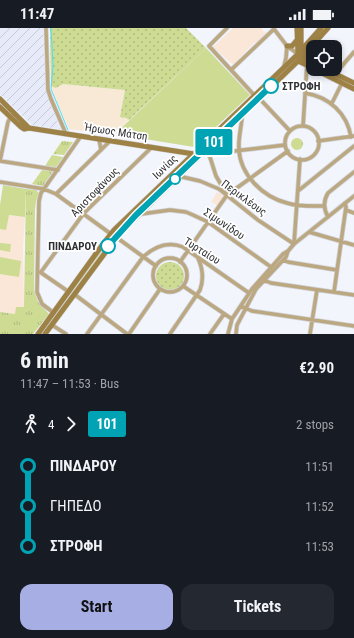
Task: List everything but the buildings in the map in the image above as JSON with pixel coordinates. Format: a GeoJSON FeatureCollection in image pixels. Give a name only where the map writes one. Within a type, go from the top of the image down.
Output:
{"type":"FeatureCollection","features":[{"type":"Feature","properties":{"kind":"street"},"geometry":{"type":"LineString","coordinates":[[46,28],[48,90],[66,134]]}},
{"type":"Feature","properties":{"kind":"street"},"geometry":{"type":"LineString","coordinates":[[227,28],[209,46],[290,131]]}},
{"type":"Feature","properties":{"kind":"street"},"geometry":{"type":"LineString","coordinates":[[297,28],[300,56],[306,64]]}},
{"type":"Feature","properties":{"kind":"street"},"geometry":{"type":"LineString","coordinates":[[287,46],[292,46],[299,38],[301,28]]}},
{"type":"Feature","properties":{"kind":"street","name":"Ιωνίας"},"geometry":{"type":"LineString","coordinates":[[113,235],[138,214],[242,114],[282,68],[300,56],[321,28]]}},
{"type":"Feature","properties":{"kind":"street","name":"Ιωνίας"},"geometry":{"type":"LineString","coordinates":[[45,334],[71,293],[113,235],[192,154],[257,96],[328,28]]}},
{"type":"Feature","properties":{"kind":"street"},"geometry":{"type":"LineString","coordinates":[[231,70],[274,29],[287,46],[306,59]]}},
{"type":"Feature","properties":{"kind":"street"},"geometry":{"type":"LineString","coordinates":[[299,38],[312,38]]}},
{"type":"Feature","properties":{"kind":"street"},"geometry":{"type":"LineString","coordinates":[[282,68],[286,58],[287,46]]}},
{"type":"Feature","properties":{"kind":"street"},"geometry":{"type":"LineString","coordinates":[[342,66],[354,52]]}},
{"type":"Feature","properties":{"kind":"street"},"geometry":{"type":"LineString","coordinates":[[303,126],[306,76]]}},
{"type":"Feature","properties":{"kind":"street"},"geometry":{"type":"LineString","coordinates":[[328,76],[354,89]]}},
{"type":"Feature","properties":{"kind":"street"},"geometry":{"type":"LineString","coordinates":[[339,76],[354,83]]}},
{"type":"Feature","properties":{"kind":"street"},"geometry":{"type":"LineString","coordinates":[[332,103],[342,83]]}},
{"type":"Feature","properties":{"kind":"street"},"geometry":{"type":"LineString","coordinates":[[305,93],[317,96],[332,103],[346,120],[352,137],[318,141]]}},
{"type":"Feature","properties":{"kind":"street"},"geometry":{"type":"LineString","coordinates":[[0,99],[12,114]]}},
{"type":"Feature","properties":{"kind":"street"},"geometry":{"type":"LineString","coordinates":[[0,107],[12,114]]}},
{"type":"Feature","properties":{"kind":"street"},"geometry":{"type":"LineString","coordinates":[[12,114],[1,144],[0,161],[58,170]]}},
{"type":"Feature","properties":{"kind":"street","name":"Ήρωος Μάτση"},"geometry":{"type":"LineString","coordinates":[[12,114],[29,128],[192,154],[201,154]]}},
{"type":"Feature","properties":{"kind":"street"},"geometry":{"type":"LineString","coordinates":[[242,114],[239,150],[242,162],[250,179],[261,190],[277,200],[297,206],[324,206]]}},
{"type":"Feature","properties":{"kind":"street"},"geometry":{"type":"LineString","coordinates":[[303,126],[314,131],[318,141],[317,149],[313,155],[300,159],[293,157],[288,151],[286,138],[290,131],[296,127],[303,126]]}},
{"type":"Feature","properties":{"kind":"street"},"geometry":{"type":"LineString","coordinates":[[57,314],[42,304],[38,297],[38,208],[41,193],[81,136]]}},
{"type":"Feature","properties":{"kind":"street"},"geometry":{"type":"LineString","coordinates":[[99,139],[100,150]]}},
{"type":"Feature","properties":{"kind":"street"},"geometry":{"type":"LineString","coordinates":[[56,194],[110,141]]}},
{"type":"Feature","properties":{"kind":"street"},"geometry":{"type":"LineString","coordinates":[[210,145],[211,150],[216,152]]}},
{"type":"Feature","properties":{"kind":"street"},"geometry":{"type":"LineString","coordinates":[[201,154],[286,145]]}},
{"type":"Feature","properties":{"kind":"street"},"geometry":{"type":"LineString","coordinates":[[298,191],[354,146]]}},
{"type":"Feature","properties":{"kind":"street","name":"Αριστοφάνους"},"geometry":{"type":"LineString","coordinates":[[42,272],[84,213],[152,147]]}},
{"type":"Feature","properties":{"kind":"street"},"geometry":{"type":"LineString","coordinates":[[180,262],[227,195],[288,151]]}},
{"type":"Feature","properties":{"kind":"street"},"geometry":{"type":"LineString","coordinates":[[209,154],[216,176],[227,195]]}},
{"type":"Feature","properties":{"kind":"street"},"geometry":{"type":"LineString","coordinates":[[294,244],[300,159]]}},
{"type":"Feature","properties":{"kind":"street"},"geometry":{"type":"LineString","coordinates":[[328,217],[324,206],[324,200],[328,193],[354,172]]}},
{"type":"Feature","properties":{"kind":"street","name":"Περικλέους"},"geometry":{"type":"LineString","coordinates":[[178,176],[207,183],[219,189],[258,220],[294,244]]}},
{"type":"Feature","properties":{"kind":"street"},"geometry":{"type":"LineString","coordinates":[[0,182],[44,189],[56,194],[156,266]]}},
{"type":"Feature","properties":{"kind":"street"},"geometry":{"type":"LineString","coordinates":[[236,334],[237,325],[256,289],[286,257],[294,244],[354,196]]}},
{"type":"Feature","properties":{"kind":"street"},"geometry":{"type":"LineString","coordinates":[[334,292],[346,210],[345,203]]}},
{"type":"Feature","properties":{"kind":"street"},"geometry":{"type":"LineString","coordinates":[[346,210],[354,213]]}},
{"type":"Feature","properties":{"kind":"street","name":"Σιμωνίδου"},"geometry":{"type":"LineString","coordinates":[[138,214],[160,211],[177,211],[193,214],[208,222],[271,267]]}},
{"type":"Feature","properties":{"kind":"street"},"geometry":{"type":"LineString","coordinates":[[309,232],[354,245]]}},
{"type":"Feature","properties":{"kind":"street","name":"Τυρταίου"},"geometry":{"type":"LineString","coordinates":[[143,257],[155,248],[167,244],[179,245],[189,250],[250,293]]}},
{"type":"Feature","properties":{"kind":"street"},"geometry":{"type":"LineString","coordinates":[[228,334],[232,319],[259,280],[283,254],[288,252]]}},
{"type":"Feature","properties":{"kind":"street"},"geometry":{"type":"LineString","coordinates":[[87,334],[143,257]]}},
{"type":"Feature","properties":{"kind":"street"},"geometry":{"type":"LineString","coordinates":[[170,334],[197,295],[202,279],[202,270],[198,257]]}},
{"type":"Feature","properties":{"kind":"street"},"geometry":{"type":"LineString","coordinates":[[166,258],[173,258],[180,262],[185,267],[187,272],[183,286],[172,292],[160,289],[153,277],[153,272],[156,266],[159,262],[166,258]]}},
{"type":"Feature","properties":{"kind":"street"},"geometry":{"type":"LineString","coordinates":[[283,260],[337,270]]}},
{"type":"Feature","properties":{"kind":"street"},"geometry":{"type":"LineString","coordinates":[[37,272],[42,272],[128,334],[160,289]]}},
{"type":"Feature","properties":{"kind":"street"},"geometry":{"type":"LineString","coordinates":[[264,280],[270,283],[354,296]]}},
{"type":"Feature","properties":{"kind":"street"},"geometry":{"type":"LineString","coordinates":[[183,286],[232,319]]}},
{"type":"Feature","properties":{"kind":"street"},"geometry":{"type":"LineString","coordinates":[[310,334],[317,290]]}},
{"type":"Feature","properties":{"kind":"street"},"geometry":{"type":"LineString","coordinates":[[241,306],[252,311],[354,326]]}},
{"type":"Feature","properties":{"kind":"street","name":"Ιωνίας"},"geometry":{"type":"LineString","coordinates":[[38,334],[57,314]]}},
{"type":"Feature","properties":{"kind":"street"},"geometry":{"type":"LineString","coordinates":[[210,334],[224,314]]}},
{"type":"Feature","properties":{"kind":"street"},"geometry":{"type":"LineString","coordinates":[[52,324],[66,334]]}},
{"type":"Feature","properties":{"kind":"shaded area"},"geometry":{"type":"Polygon","coordinates":[[[0,28],[43,28],[46,91],[60,129],[32,125],[0,94],[0,28]]]}},
{"type":"Feature","properties":{"kind":"shaded area"},"geometry":{"type":"Polygon","coordinates":[[[233,28],[262,28],[266,33],[233,65],[213,47],[233,28]]]}},
{"type":"Feature","properties":{"kind":"shaded area"},"geometry":{"type":"Polygon","coordinates":[[[63,84],[125,90],[120,117],[129,120],[113,135],[69,129],[51,86],[56,88],[63,84]]]}},
{"type":"Feature","properties":{"kind":"shaded area"},"geometry":{"type":"Polygon","coordinates":[[[217,192],[224,196],[217,205],[211,202],[217,192]]]}},
{"type":"Feature","properties":{"kind":"shaded area"},"geometry":{"type":"Polygon","coordinates":[[[0,214],[25,217],[23,248],[24,308],[15,314],[0,312],[0,214]]]}},
{"type":"Feature","properties":{"kind":"green space"},"geometry":{"type":"Polygon","coordinates":[[[50,28],[186,28],[206,48],[129,120],[120,117],[125,90],[63,84],[56,88],[51,86],[50,28]]]}},
{"type":"Feature","properties":{"kind":"green space"},"geometry":{"type":"Polygon","coordinates":[[[206,48],[250,95],[194,147],[120,135],[116,133],[206,48]]]}},
{"type":"Feature","properties":{"kind":"green space"},"geometry":{"type":"Polygon","coordinates":[[[295,138],[299,138],[303,144],[299,150],[295,150],[291,146],[291,142],[295,138]]]}},
{"type":"Feature","properties":{"kind":"green space"},"geometry":{"type":"Polygon","coordinates":[[[62,141],[73,142],[64,155],[53,154],[62,141]]]}},
{"type":"Feature","properties":{"kind":"green space"},"geometry":{"type":"Polygon","coordinates":[[[52,155],[63,157],[56,167],[45,166],[52,155]]]}},
{"type":"Feature","properties":{"kind":"green space"},"geometry":{"type":"Polygon","coordinates":[[[42,170],[53,171],[43,186],[32,184],[42,170]]]}},
{"type":"Feature","properties":{"kind":"green space"},"geometry":{"type":"Polygon","coordinates":[[[173,176],[113,237],[57,313],[111,236],[173,176]]]}},
{"type":"Feature","properties":{"kind":"green space"},"geometry":{"type":"Polygon","coordinates":[[[3,185],[26,189],[25,217],[9,215],[6,230],[0,229],[0,205],[3,185]]]}},
{"type":"Feature","properties":{"kind":"green space"},"geometry":{"type":"Polygon","coordinates":[[[26,189],[36,190],[39,193],[35,210],[34,290],[38,302],[49,314],[33,334],[0,334],[0,312],[15,314],[16,307],[24,307],[26,189]]]}},
{"type":"Feature","properties":{"kind":"green space"},"geometry":{"type":"Polygon","coordinates":[[[0,243],[11,244],[10,252],[0,250],[0,243]]]}},
{"type":"Feature","properties":{"kind":"green space"},"geometry":{"type":"Polygon","coordinates":[[[0,257],[21,261],[19,277],[0,274],[0,257]]]}},
{"type":"Feature","properties":{"kind":"green space"},"geometry":{"type":"Polygon","coordinates":[[[170,262],[180,266],[184,276],[180,286],[170,290],[160,286],[156,276],[160,266],[170,262]]]}},
{"type":"Feature","properties":{"kind":"waterway"},"geometry":{"type":"LineString","coordinates":[[51,28],[53,65],[51,89],[68,130]]}},
{"type":"Feature","properties":{"kind":"bus line","name":"101"},"geometry":{"type":"LineString","coordinates":[[108,246],[136,215],[271,86]]}},
{"type":"Feature","properties":{"kind":"place","name":"ΣΤΡΟΦΗ"},"geometry":{"type":"Point","coordinates":[271,86]}},
{"type":"Feature","properties":{"kind":"place","name":"ΠΙΝΔΑΡΟΥ"},"geometry":{"type":"Point","coordinates":[108,246]}}]}
